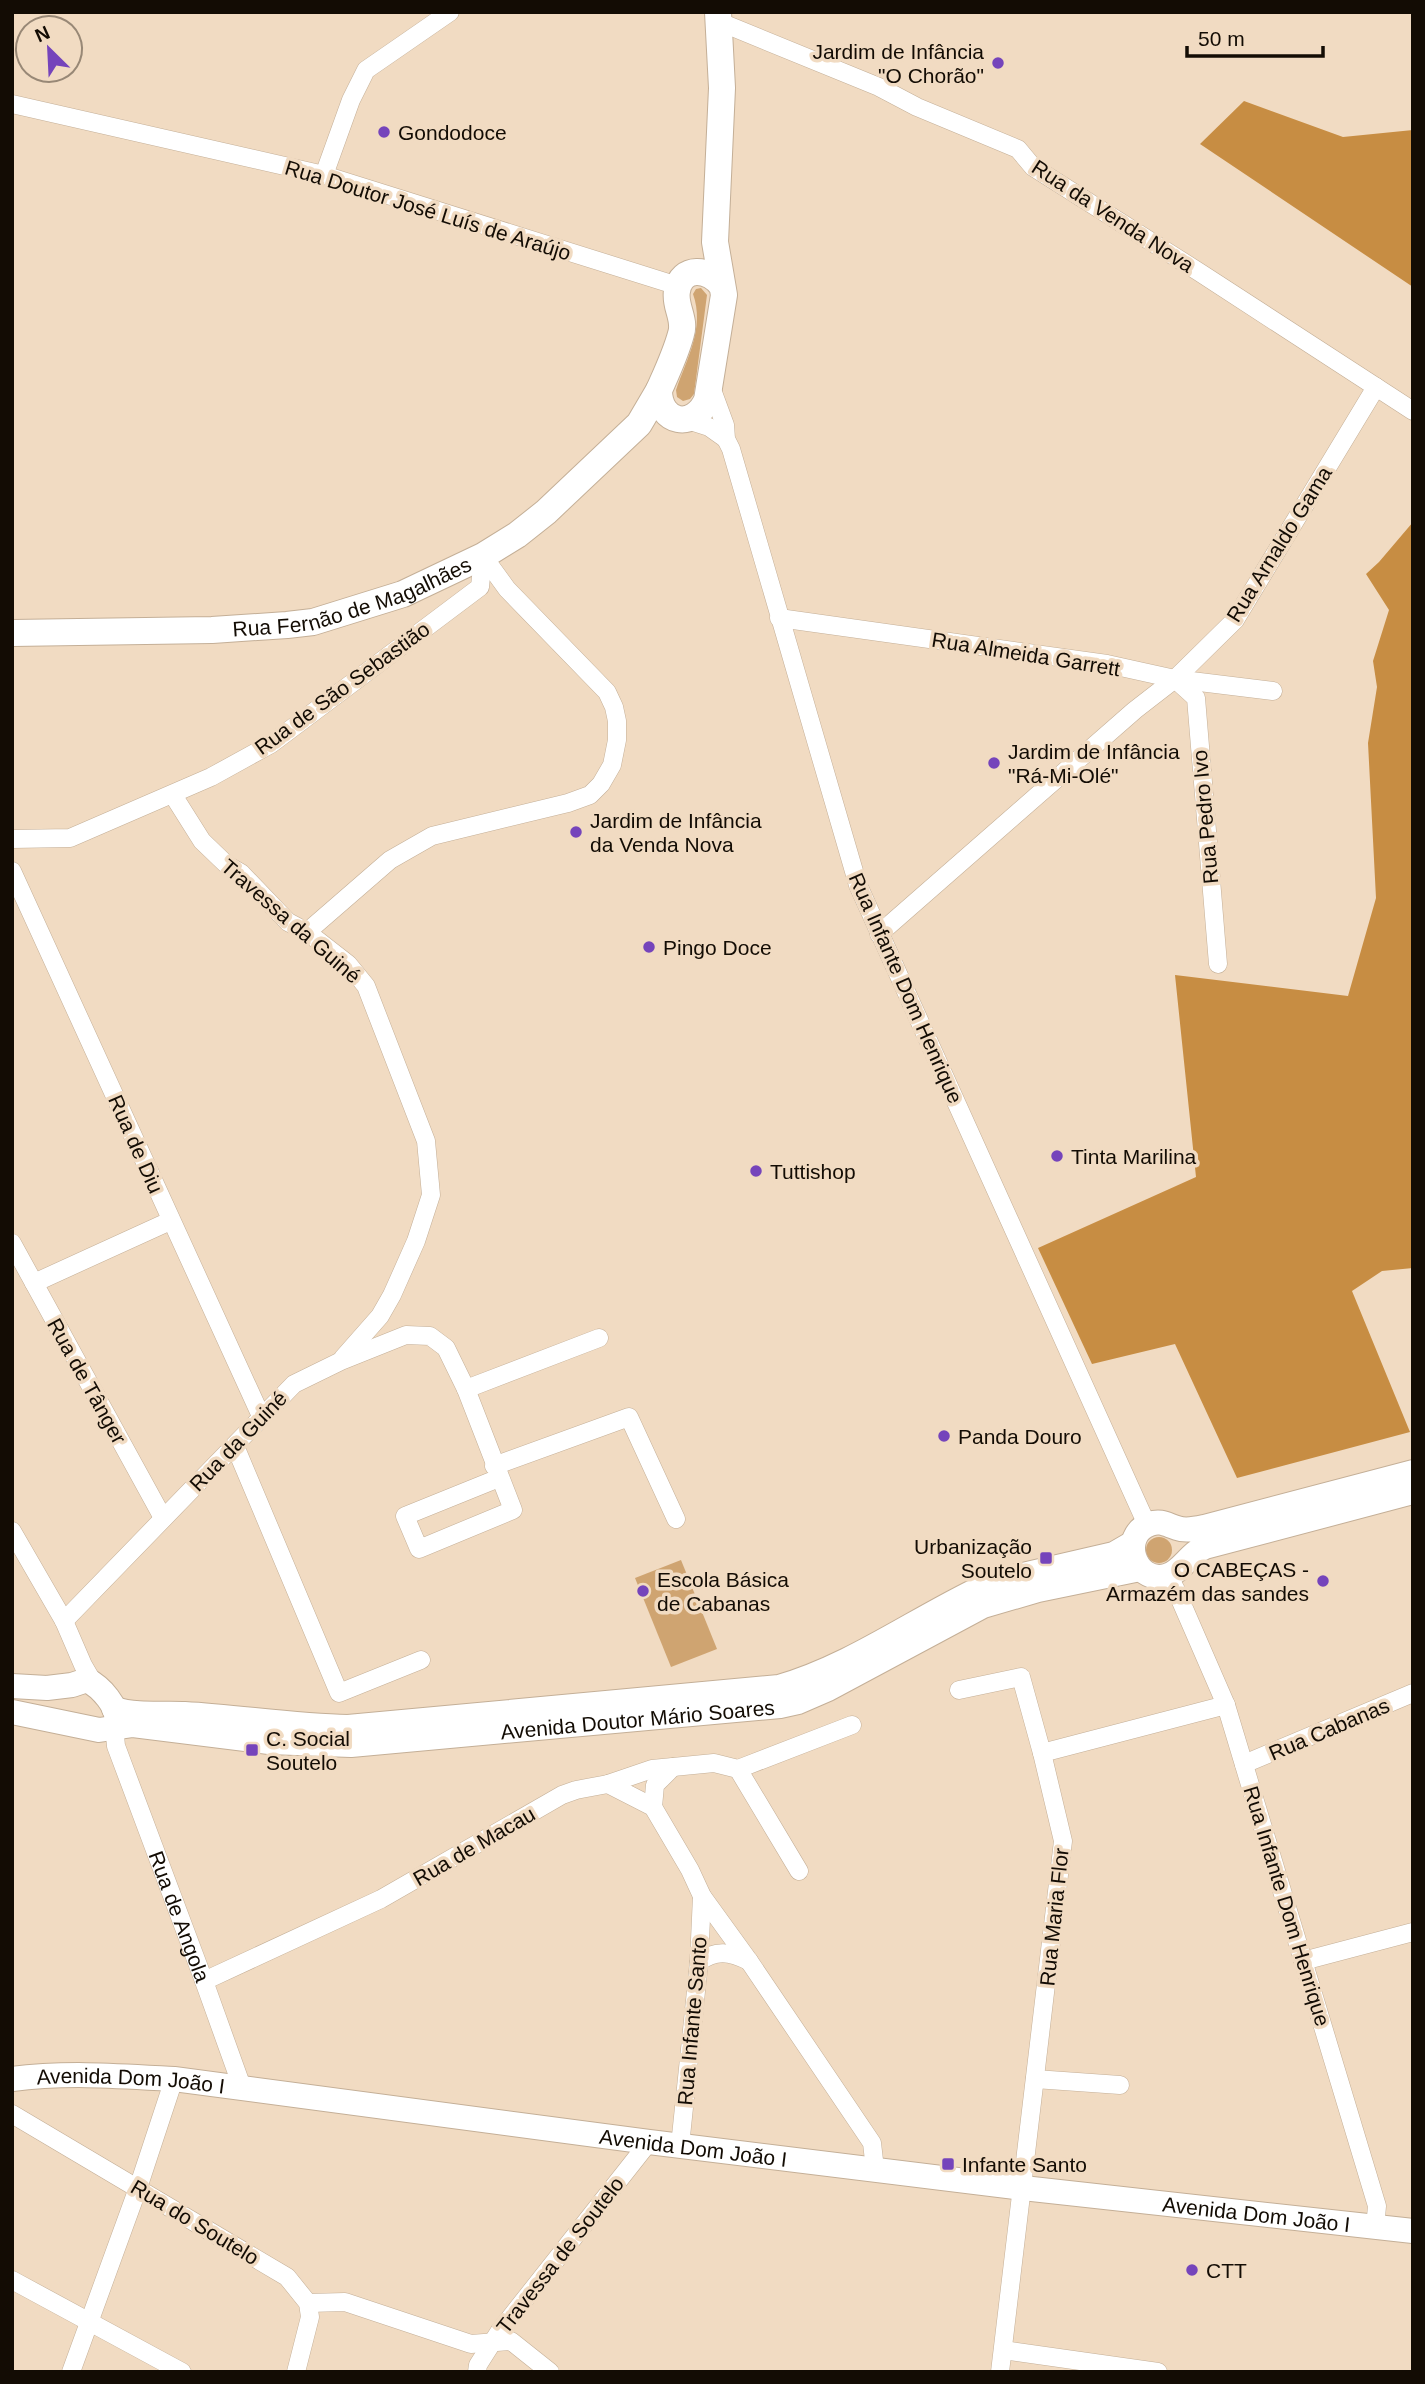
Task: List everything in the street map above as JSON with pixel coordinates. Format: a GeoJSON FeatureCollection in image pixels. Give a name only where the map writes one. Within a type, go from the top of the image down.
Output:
{"type":"FeatureCollection","features":[{"type":"Feature","properties":{"kind":"main road"},"geometry":{"type":"LineString","coordinates":[[659,390],[662,409],[678,418],[696,416],[703,409],[710,384],[724,295],[715,242],[722,88],[719,17]]}},
{"type":"Feature","properties":{"kind":"main road"},"geometry":{"type":"LineString","coordinates":[[684,280],[715,242]]}},
{"type":"Feature","properties":{"kind":"main road"},"geometry":{"type":"LineString","coordinates":[[684,280],[699,271],[709,273],[722,286]]}},
{"type":"Feature","properties":{"kind":"main road","name":"Rua Fernão de Magalhães"},"geometry":{"type":"LineString","coordinates":[[12,634],[212,630],[313,622],[403,594],[483,556],[517,536],[546,512],[639,424],[659,390],[682,332],[676,295],[684,280]]}},
{"type":"Feature","properties":{"kind":"main road","name":"Rua Fernão de Magalhães"},"geometry":{"type":"LineString","coordinates":[[639,424],[678,418]]}},
{"type":"Feature","properties":{"kind":"main road"},"geometry":{"type":"LineString","coordinates":[[1140,1569],[1135,1561],[1142,1528],[1160,1522],[1177,1528],[1204,1527],[1413,1472]]}},
{"type":"Feature","properties":{"kind":"main road"},"geometry":{"type":"LineString","coordinates":[[1175,1575],[1196,1550],[1413,1492]]}},
{"type":"Feature","properties":{"kind":"main road","name":"Avenida Doutor Mário Soares"},"geometry":{"type":"LineString","coordinates":[[111,1728],[131,1713],[186,1714],[348,1727],[779,1687],[804,1680],[831,1667],[983,1587],[1004,1579],[1114,1554],[1142,1528]]}},
{"type":"Feature","properties":{"kind":"main road"},"geometry":{"type":"LineString","coordinates":[[1175,1575],[1186,1543],[1177,1528]]}},
{"type":"Feature","properties":{"kind":"main road","name":"Avenida Doutor Mário Soares"},"geometry":{"type":"LineString","coordinates":[[111,1728],[269,1742],[351,1745],[780,1706],[798,1702],[828,1689],[983,1606],[1038,1590],[1140,1569],[1147,1574],[1175,1575]]}},
{"type":"Feature","properties":{"kind":"main road"},"geometry":{"type":"LineString","coordinates":[[12,1686],[47,1688],[82,1679]]}},
{"type":"Feature","properties":{"kind":"main road","name":"Rua de Angola"},"geometry":{"type":"LineString","coordinates":[[82,1679],[67,1696],[71,1704],[111,1728]]}},
{"type":"Feature","properties":{"kind":"main road"},"geometry":{"type":"LineString","coordinates":[[12,1712],[111,1728]]}},
{"type":"Feature","properties":{"kind":"main road","name":"Avenida Dom João I"},"geometry":{"type":"LineString","coordinates":[[12,2079],[42,2075],[106,2075],[174,2079],[680,2146],[1023,2188],[1413,2231]]}},
{"type":"Feature","properties":{"kind":"street"},"geometry":{"type":"LineString","coordinates":[[324,175],[351,100],[366,70],[450,12]]}},
{"type":"Feature","properties":{"kind":"street","name":"Rua da Venda Nova"},"geometry":{"type":"LineString","coordinates":[[719,17],[878,87],[916,107],[1018,149],[1033,167],[1413,411]]}},
{"type":"Feature","properties":{"kind":"street","name":"Rua Doutor José Luís de Araújo"},"geometry":{"type":"LineString","coordinates":[[12,104],[324,175],[684,280]]}},
{"type":"Feature","properties":{"kind":"street","name":"Rua Infante Dom Henrique"},"geometry":{"type":"LineString","coordinates":[[710,384],[725,425],[726,439],[858,885],[1142,1528]]}},
{"type":"Feature","properties":{"kind":"street","name":"Rua Arnaldo Gama"},"geometry":{"type":"LineString","coordinates":[[879,934],[1135,710],[1175,679],[1235,620],[1376,387]]}},
{"type":"Feature","properties":{"kind":"street"},"geometry":{"type":"LineString","coordinates":[[678,418],[709,427],[726,439]]}},
{"type":"Feature","properties":{"kind":"street"},"geometry":{"type":"LineString","coordinates":[[307,932],[390,860],[432,836],[568,803],[590,795],[601,784],[611,765],[617,740],[617,721],[607,692],[507,589],[483,556]]}},
{"type":"Feature","properties":{"kind":"street","name":"Rua de São Sebastião"},"geometry":{"type":"LineString","coordinates":[[12,839],[70,838],[211,777],[271,744],[481,587],[483,556]]}},
{"type":"Feature","properties":{"kind":"street","name":"Rua Almeida Garrett"},"geometry":{"type":"LineString","coordinates":[[779,618],[1107,664],[1175,679],[1273,691]]}},
{"type":"Feature","properties":{"kind":"street","name":"Rua Pedro Ivo"},"geometry":{"type":"LineString","coordinates":[[1175,679],[1195,698],[1218,964]]}},
{"type":"Feature","properties":{"kind":"street","name":"Travessa da Guiné"},"geometry":{"type":"LineString","coordinates":[[173,794],[202,841],[227,865],[241,873],[288,922],[307,932],[348,964],[366,986],[426,1141],[431,1195],[416,1241],[380,1316],[341,1361]]}},
{"type":"Feature","properties":{"kind":"street","name":"Rua de Diu"},"geometry":{"type":"LineString","coordinates":[[12,871],[261,1416]]}},
{"type":"Feature","properties":{"kind":"street"},"geometry":{"type":"LineString","coordinates":[[34,1283],[170,1221]]}},
{"type":"Feature","properties":{"kind":"street","name":"Rua de Tânger"},"geometry":{"type":"LineString","coordinates":[[12,1243],[163,1518]]}},
{"type":"Feature","properties":{"kind":"street","name":"Rua da Guiné"},"geometry":{"type":"LineString","coordinates":[[64,1621],[294,1384],[341,1361],[406,1335],[430,1336],[446,1348],[466,1389],[513,1510],[419,1549],[405,1517],[497,1472]]}},
{"type":"Feature","properties":{"kind":"street"},"geometry":{"type":"LineString","coordinates":[[466,1389],[599,1338]]}},
{"type":"Feature","properties":{"kind":"street"},"geometry":{"type":"LineString","coordinates":[[497,1472],[629,1417],[676,1519]]}},
{"type":"Feature","properties":{"kind":"street"},"geometry":{"type":"LineString","coordinates":[[236,1446],[339,1693],[421,1660]]}},
{"type":"Feature","properties":{"kind":"street","name":"Rua de Angola"},"geometry":{"type":"LineString","coordinates":[[12,1531],[64,1621],[82,1679]]}},
{"type":"Feature","properties":{"kind":"street","name":"Rua Infante Dom Henrique"},"geometry":{"type":"LineString","coordinates":[[1175,1575],[1226,1705],[1377,2206],[1375,2228]]}},
{"type":"Feature","properties":{"kind":"street","name":"Rua Maria Flor"},"geometry":{"type":"LineString","coordinates":[[959,1690],[1021,1677],[1063,1841],[1000,2372]]}},
{"type":"Feature","properties":{"kind":"street","name":"Rua Cabanas"},"geometry":{"type":"LineString","coordinates":[[1244,1764],[1413,1693]]}},
{"type":"Feature","properties":{"kind":"street"},"geometry":{"type":"LineString","coordinates":[[1042,1753],[1226,1705]]}},
{"type":"Feature","properties":{"kind":"street"},"geometry":{"type":"LineString","coordinates":[[799,1871],[738,1769],[852,1725]]}},
{"type":"Feature","properties":{"kind":"street","name":"Rua de Angola"},"geometry":{"type":"LineString","coordinates":[[111,1728],[242,2087]]}},
{"type":"Feature","properties":{"kind":"street","name":"Rua de Macau"},"geometry":{"type":"LineString","coordinates":[[204,1981],[381,1899],[562,1795],[608,1784],[652,1769],[714,1763],[738,1769]]}},
{"type":"Feature","properties":{"kind":"street"},"geometry":{"type":"LineString","coordinates":[[653,1807],[655,1785],[673,1767]]}},
{"type":"Feature","properties":{"kind":"street"},"geometry":{"type":"LineString","coordinates":[[608,1784],[653,1807],[702,1896],[872,2143],[875,2168]]}},
{"type":"Feature","properties":{"kind":"street","name":"Rua Infante Santo"},"geometry":{"type":"LineString","coordinates":[[680,2146],[699,1962],[702,1896]]}},
{"type":"Feature","properties":{"kind":"street"},"geometry":{"type":"LineString","coordinates":[[1303,1961],[1413,1932]]}},
{"type":"Feature","properties":{"kind":"street"},"geometry":{"type":"LineString","coordinates":[[699,1962],[712,1953],[726,1952],[749,1961]]}},
{"type":"Feature","properties":{"kind":"street"},"geometry":{"type":"LineString","coordinates":[[71,2372],[138,2188],[174,2079]]}},
{"type":"Feature","properties":{"kind":"street"},"geometry":{"type":"LineString","coordinates":[[1035,2079],[1120,2085]]}},
{"type":"Feature","properties":{"kind":"street","name":"Rua do Soutelo"},"geometry":{"type":"LineString","coordinates":[[12,2114],[287,2277],[308,2303]]}},
{"type":"Feature","properties":{"kind":"street","name":"Travessa de Soutelo"},"geometry":{"type":"LineString","coordinates":[[477,2372],[478,2365],[491,2344],[649,2142]]}},
{"type":"Feature","properties":{"kind":"street"},"geometry":{"type":"LineString","coordinates":[[12,2280],[182,2372]]}},
{"type":"Feature","properties":{"kind":"street"},"geometry":{"type":"LineString","coordinates":[[296,2372],[310,2317],[308,2303],[345,2302],[471,2344],[511,2341],[550,2372]]}},
{"type":"Feature","properties":{"kind":"street"},"geometry":{"type":"LineString","coordinates":[[1003,2350],[1158,2372]]}},
{"type":"Feature","properties":{"kind":"shaded area"},"geometry":{"type":"Polygon","coordinates":[[[1244,101],[1343,137],[1413,130],[1413,287],[1200,144],[1244,101]]]}},
{"type":"Feature","properties":{"kind":"shaded area"},"geometry":{"type":"Polygon","coordinates":[[[701,288],[707,295],[694,394],[683,401],[677,397],[676,390],[696,331],[693,294],[696,289],[701,288]]]}},
{"type":"Feature","properties":{"kind":"shaded area"},"geometry":{"type":"Polygon","coordinates":[[[1413,522],[1413,1268],[1382,1271],[1352,1291],[1410,1432],[1237,1478],[1175,1344],[1092,1364],[1038,1248],[1196,1177],[1175,975],[1348,996],[1376,898],[1368,743],[1377,687],[1373,661],[1389,610],[1366,574],[1413,522]]]}},
{"type":"Feature","properties":{"kind":"shaded area"},"geometry":{"type":"Polygon","coordinates":[[[1159,1537],[1168,1541],[1172,1550],[1168,1559],[1159,1563],[1150,1559],[1146,1550],[1150,1541],[1159,1537]]]}},
{"type":"Feature","properties":{"kind":"shaded area"},"geometry":{"type":"Polygon","coordinates":[[[681,1560],[717,1649],[671,1667],[635,1578],[681,1560]]]}},
{"type":"Feature","properties":{"kind":"place","name":"Jardim de Infância \"O Chorão\""},"geometry":{"type":"Point","coordinates":[998,63]}},
{"type":"Feature","properties":{"kind":"place","name":"Gondodoce"},"geometry":{"type":"Point","coordinates":[384,132]}},
{"type":"Feature","properties":{"kind":"place","name":"Jardim de Infância \"Rá-Mi-Olé\""},"geometry":{"type":"Point","coordinates":[994,763]}},
{"type":"Feature","properties":{"kind":"place","name":"Jardim de Infância da Venda Nova"},"geometry":{"type":"Point","coordinates":[576,832]}},
{"type":"Feature","properties":{"kind":"place","name":"Pingo Doce"},"geometry":{"type":"Point","coordinates":[649,947]}},
{"type":"Feature","properties":{"kind":"place","name":"Tinta Marilina"},"geometry":{"type":"Point","coordinates":[1057,1156]}},
{"type":"Feature","properties":{"kind":"place","name":"Tuttishop"},"geometry":{"type":"Point","coordinates":[756,1171]}},
{"type":"Feature","properties":{"kind":"place","name":"Panda Douro"},"geometry":{"type":"Point","coordinates":[944,1436]}},
{"type":"Feature","properties":{"kind":"place","name":"Urbanização Soutelo"},"geometry":{"type":"Point","coordinates":[1046,1558]}},
{"type":"Feature","properties":{"kind":"place","name":"O CABEÇAS - Armazém das sandes"},"geometry":{"type":"Point","coordinates":[1323,1581]}},
{"type":"Feature","properties":{"kind":"place","name":"Escola Básica de Cabanas"},"geometry":{"type":"Point","coordinates":[643,1591]}},
{"type":"Feature","properties":{"kind":"place","name":"C. Social Soutelo"},"geometry":{"type":"Point","coordinates":[252,1750]}},
{"type":"Feature","properties":{"kind":"place","name":"Infante Santo"},"geometry":{"type":"Point","coordinates":[948,2164]}},
{"type":"Feature","properties":{"kind":"place","name":"CTT"},"geometry":{"type":"Point","coordinates":[1192,2270]}}]}
